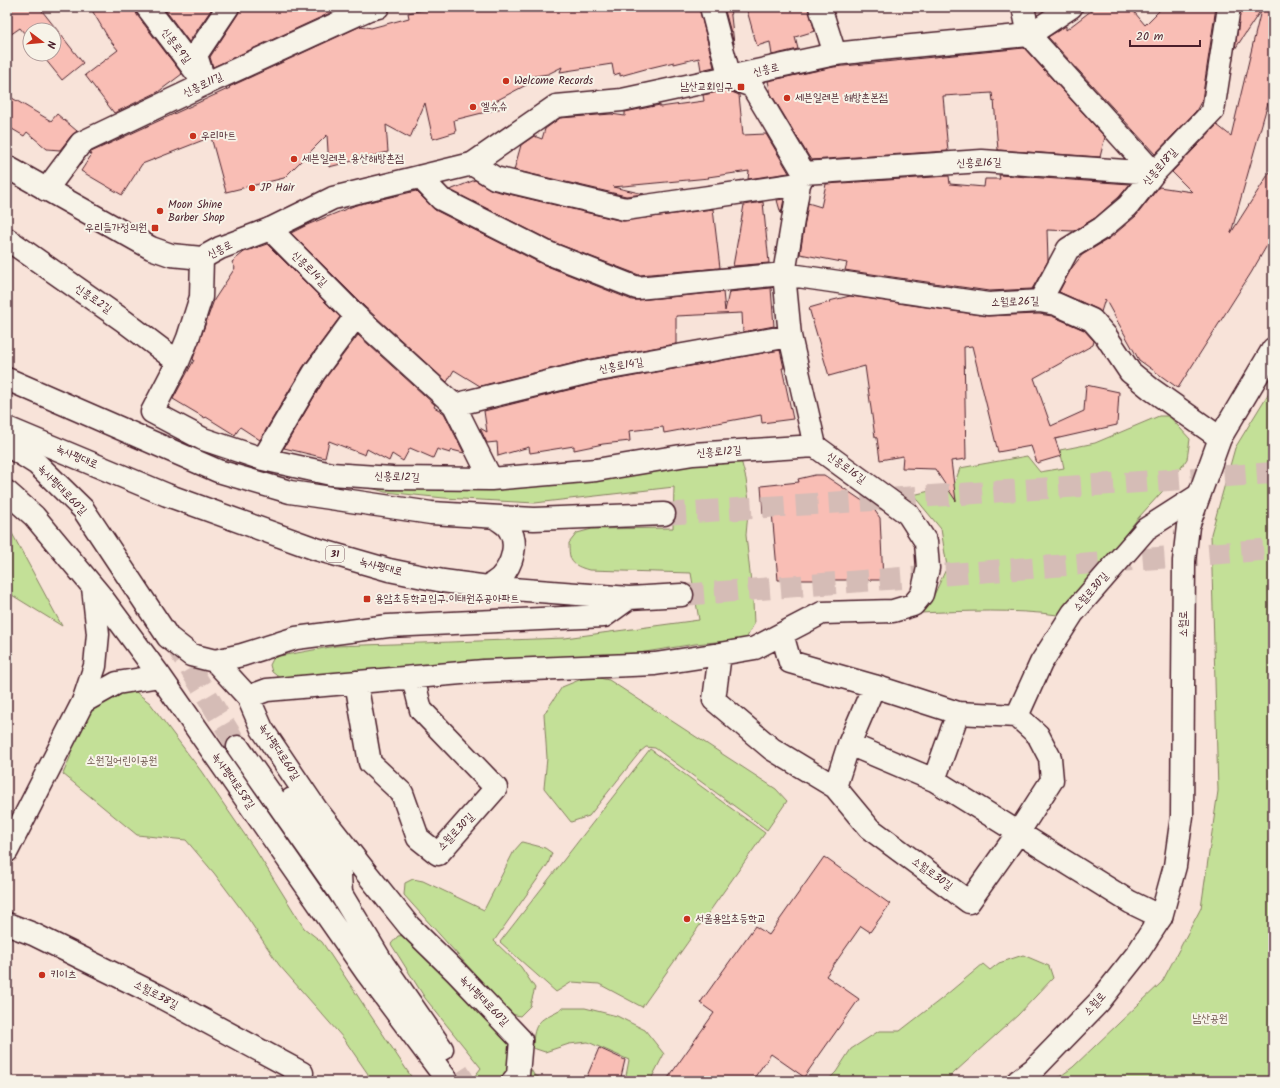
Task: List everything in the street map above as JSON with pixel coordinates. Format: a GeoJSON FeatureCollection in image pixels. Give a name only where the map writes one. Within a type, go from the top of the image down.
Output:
{"type":"FeatureCollection","features":[{"type":"Feature","properties":{"kind":"street","name":"신흥로9길"},"geometry":{"type":"LineString","coordinates":[[147,7],[205,84]]}},
{"type":"Feature","properties":{"kind":"street"},"geometry":{"type":"LineString","coordinates":[[205,84],[196,56],[228,7]]}},
{"type":"Feature","properties":{"kind":"street","name":"신흥로11길"},"geometry":{"type":"LineString","coordinates":[[46,190],[81,144],[205,84],[369,9],[378,7]]}},
{"type":"Feature","properties":{"kind":"street"},"geometry":{"type":"LineString","coordinates":[[472,164],[495,178],[625,209],[801,179],[752,86],[730,78],[711,7]]}},
{"type":"Feature","properties":{"kind":"street"},"geometry":{"type":"LineString","coordinates":[[820,7],[835,54]]}},
{"type":"Feature","properties":{"kind":"street"},"geometry":{"type":"LineString","coordinates":[[1023,7],[1028,34],[1154,173]]}},
{"type":"Feature","properties":{"kind":"street","name":"신흥로"},"geometry":{"type":"LineString","coordinates":[[7,166],[46,190],[151,248],[170,255],[202,258],[220,248],[270,229],[334,198],[472,164],[556,106],[622,100],[730,78],[835,54],[1028,34],[1071,7]]}},
{"type":"Feature","properties":{"kind":"street","name":"신흥로18길"},"geometry":{"type":"LineString","coordinates":[[1040,300],[1068,249],[1102,228],[1128,206],[1154,173],[1213,111],[1229,7]]}},
{"type":"Feature","properties":{"kind":"street","name":"신흥로16길"},"geometry":{"type":"LineString","coordinates":[[782,634],[822,612],[893,611],[913,605],[922,594],[928,568],[926,542],[908,514],[815,446],[790,336],[784,274],[801,179],[982,161],[1154,173]]}},
{"type":"Feature","properties":{"kind":"street"},"geometry":{"type":"LineString","coordinates":[[420,177],[441,200],[548,253],[636,288],[784,274]]}},
{"type":"Feature","properties":{"kind":"street","name":"신흥로14길"},"geometry":{"type":"LineString","coordinates":[[270,229],[356,316],[454,406],[491,479]]}},
{"type":"Feature","properties":{"kind":"street","name":"신흥로2길"},"geometry":{"type":"LineString","coordinates":[[7,239],[124,321],[178,362]]}},
{"type":"Feature","properties":{"kind":"street","name":"신흥로12길"},"geometry":{"type":"LineString","coordinates":[[202,258],[201,297],[188,338],[178,362],[152,412],[203,439],[263,459],[331,474],[392,478],[491,479],[596,470],[693,454],[815,446]]}},
{"type":"Feature","properties":{"kind":"street","name":"소월로26길"},"geometry":{"type":"LineString","coordinates":[[784,274],[988,304],[1040,300],[1056,304],[1092,320],[1106,336],[1130,372],[1151,389],[1220,438]]}},
{"type":"Feature","properties":{"kind":"street"},"geometry":{"type":"LineString","coordinates":[[263,459],[314,373],[356,316]]}},
{"type":"Feature","properties":{"kind":"street","name":"신흥로14길"},"geometry":{"type":"LineString","coordinates":[[454,406],[593,371],[790,336]]}},
{"type":"Feature","properties":{"kind":"street","name":"소월로"},"geometry":{"type":"LineString","coordinates":[[1018,1081],[1034,1069],[1099,1002],[1137,954],[1161,917],[1175,866],[1182,816],[1184,561],[1188,526],[1220,438],[1273,349]]}},
{"type":"Feature","properties":{"kind":"street"},"geometry":{"type":"LineString","coordinates":[[7,379],[218,471],[290,492],[432,513],[494,517],[534,519],[664,514]]}},
{"type":"Feature","properties":{"kind":"street","name":"녹사평대로"},"geometry":{"type":"LineString","coordinates":[[7,428],[167,495],[316,549],[389,570],[444,581],[488,587],[628,598],[682,596]]}},
{"type":"Feature","properties":{"kind":"street","name":"녹사평대로60길"},"geometry":{"type":"LineString","coordinates":[[7,445],[37,464],[83,509],[168,637],[191,655],[215,661],[248,697],[262,729],[316,809],[369,876],[409,926],[456,972],[521,1040],[518,1075],[513,1081]]}},
{"type":"Feature","properties":{"kind":"street","name":"녹사평대로58길"},"geometry":{"type":"LineString","coordinates":[[7,492],[34,516],[93,587],[160,676],[367,973],[452,1076]]}},
{"type":"Feature","properties":{"kind":"street","name":"소월로30길"},"geometry":{"type":"LineString","coordinates":[[720,654],[714,700],[772,749],[834,787],[869,828],[969,902],[1018,833],[1052,780],[1050,758],[1038,735],[1017,716],[1041,663],[1073,613],[1146,529],[1199,495]]}},
{"type":"Feature","properties":{"kind":"street"},"geometry":{"type":"LineString","coordinates":[[488,587],[500,578],[508,566],[513,552],[514,538],[508,528],[494,517]]}},
{"type":"Feature","properties":{"kind":"street"},"geometry":{"type":"LineString","coordinates":[[7,851],[83,702],[95,666],[98,634],[93,587]]}},
{"type":"Feature","properties":{"kind":"street"},"geometry":{"type":"LineString","coordinates":[[215,661],[242,655],[296,638],[388,626],[604,616],[628,598]]}},
{"type":"Feature","properties":{"kind":"street"},"geometry":{"type":"LineString","coordinates":[[341,894],[340,874],[249,733],[248,697],[267,690],[484,671],[655,664],[755,648],[782,634],[790,662],[874,686],[958,713],[1017,716]]}},
{"type":"Feature","properties":{"kind":"street"},"geometry":{"type":"LineString","coordinates":[[83,702],[117,683],[160,676]]}},
{"type":"Feature","properties":{"kind":"street","name":"소월로30길"},"geometry":{"type":"LineString","coordinates":[[356,682],[370,763],[402,793],[418,838],[438,854],[496,788],[422,710],[413,678]]}},
{"type":"Feature","properties":{"kind":"street"},"geometry":{"type":"LineString","coordinates":[[834,787],[849,744],[874,686]]}},
{"type":"Feature","properties":{"kind":"street"},"geometry":{"type":"LineString","coordinates":[[934,780],[958,713]]}},
{"type":"Feature","properties":{"kind":"street"},"geometry":{"type":"LineString","coordinates":[[849,744],[934,780],[1130,902],[1161,917]]}},
{"type":"Feature","properties":{"kind":"street","name":"녹사평대로58길"},"geometry":{"type":"LineString","coordinates":[[238,747],[341,894],[452,1076]]}},
{"type":"Feature","properties":{"kind":"street","name":"소월로38길"},"geometry":{"type":"LineString","coordinates":[[7,924],[33,934],[159,996],[302,1073]]}},
{"type":"Feature","properties":{"kind":"green space","name":"남산공원"},"geometry":{"type":"Polygon","coordinates":[[[1273,386],[1273,1081],[1054,1081],[1073,1067],[1162,982],[1201,908],[1218,791],[1211,534],[1235,448],[1273,386]]]}},
{"type":"Feature","properties":{"kind":"green space"},"geometry":{"type":"Polygon","coordinates":[[[1159,416],[1169,416],[1190,439],[1187,459],[1171,482],[1139,517],[1075,598],[1058,615],[1007,611],[920,613],[934,595],[947,567],[941,529],[913,495],[954,485],[960,468],[1027,456],[1040,472],[1064,468],[1060,450],[1095,443],[1159,416]]]}},
{"type":"Feature","properties":{"kind":"green space"},"geometry":{"type":"Polygon","coordinates":[[[741,460],[746,479],[749,501],[746,535],[754,624],[746,639],[695,644],[639,653],[424,666],[280,678],[272,672],[270,665],[274,657],[336,646],[565,638],[699,620],[691,573],[589,570],[575,564],[572,561],[570,554],[569,543],[577,533],[592,529],[673,528],[674,487],[535,503],[444,498],[385,492],[368,487],[741,460]]]}},
{"type":"Feature","properties":{"kind":"green space"},"geometry":{"type":"Polygon","coordinates":[[[7,524],[62,626],[7,592],[7,524]]]}},
{"type":"Feature","properties":{"kind":"green space"},"geometry":{"type":"Polygon","coordinates":[[[589,676],[609,680],[776,789],[787,801],[767,830],[655,748],[646,747],[640,752],[589,816],[571,822],[544,788],[547,758],[544,714],[562,687],[589,676]]]}},
{"type":"Feature","properties":{"kind":"green space","name":"소원길어린이공원"},"geometry":{"type":"Polygon","coordinates":[[[132,689],[150,703],[201,771],[258,854],[304,928],[322,942],[414,1081],[368,1081],[368,1074],[344,1039],[279,965],[247,917],[214,873],[186,840],[137,835],[63,774],[71,755],[67,749],[90,709],[110,691],[132,689]]]}},
{"type":"Feature","properties":{"kind":"green space"},"geometry":{"type":"Polygon","coordinates":[[[650,749],[765,833],[642,1007],[599,984],[572,982],[556,992],[500,942],[650,749]]]}},
{"type":"Feature","properties":{"kind":"green space"},"geometry":{"type":"Polygon","coordinates":[[[522,842],[545,848],[552,853],[548,864],[494,941],[521,967],[535,988],[530,1006],[520,1016],[511,1014],[404,895],[405,883],[413,879],[423,881],[484,910],[514,851],[522,842]]]}},
{"type":"Feature","properties":{"kind":"green space"},"geometry":{"type":"Polygon","coordinates":[[[407,935],[526,1060],[534,1075],[547,1081],[471,1081],[481,1068],[425,998],[391,944],[398,936],[407,935]]]}},
{"type":"Feature","properties":{"kind":"green space"},"geometry":{"type":"Polygon","coordinates":[[[1023,955],[1049,966],[1053,978],[1018,1015],[945,1081],[827,1081],[836,1072],[851,1049],[879,1031],[900,1031],[983,964],[990,970],[999,963],[1023,955]]]}},
{"type":"Feature","properties":{"kind":"green space"},"geometry":{"type":"Polygon","coordinates":[[[563,1008],[585,1008],[617,1016],[645,1030],[664,1054],[650,1081],[625,1081],[629,1060],[588,1042],[569,1044],[545,1052],[533,1048],[533,1039],[537,1026],[540,1022],[549,1015],[563,1008]]]}},
{"type":"Feature","properties":{"kind":"building"},"geometry":{"type":"Polygon","coordinates":[[[7,7],[39,7],[51,22],[22,22],[22,30],[20,28],[7,37],[7,7]]]}},
{"type":"Feature","properties":{"kind":"building"},"geometry":{"type":"Polygon","coordinates":[[[90,7],[135,7],[137,15],[182,74],[158,92],[114,113],[85,75],[118,50],[109,39],[90,7]]]}},
{"type":"Feature","properties":{"kind":"building"},"geometry":{"type":"Polygon","coordinates":[[[163,7],[213,7],[189,42],[163,7]]]}},
{"type":"Feature","properties":{"kind":"building"},"geometry":{"type":"Polygon","coordinates":[[[240,7],[343,7],[213,67],[210,57],[238,14],[240,7]]]}},
{"type":"Feature","properties":{"kind":"building"},"geometry":{"type":"Polygon","coordinates":[[[439,7],[699,7],[714,67],[701,70],[699,58],[674,64],[674,62],[620,76],[620,73],[614,75],[612,64],[560,72],[562,67],[548,74],[528,77],[528,84],[488,105],[502,106],[502,108],[454,120],[456,132],[433,139],[425,103],[410,138],[386,125],[388,152],[329,167],[327,135],[284,178],[226,192],[211,137],[142,164],[122,195],[81,171],[92,154],[89,153],[361,26],[371,28],[409,18],[408,13],[439,7]]]}},
{"type":"Feature","properties":{"kind":"building"},"geometry":{"type":"Polygon","coordinates":[[[724,7],[730,7],[734,44],[724,7]]]}},
{"type":"Feature","properties":{"kind":"building"},"geometry":{"type":"Polygon","coordinates":[[[746,7],[808,7],[815,31],[795,37],[798,49],[772,55],[770,42],[757,46],[746,7]]]}},
{"type":"Feature","properties":{"kind":"building"},"geometry":{"type":"Polygon","coordinates":[[[1096,7],[1130,7],[1145,25],[1163,7],[1216,7],[1202,100],[1196,111],[1155,154],[1048,37],[1066,26],[1066,30],[1096,7]]]}},
{"type":"Feature","properties":{"kind":"building"},"geometry":{"type":"Polygon","coordinates":[[[1241,7],[1273,7],[1273,85],[1231,233],[1273,167],[1273,235],[1251,273],[1178,388],[1139,360],[1105,299],[1101,312],[1059,292],[1071,269],[1082,255],[1110,238],[1136,216],[1159,187],[1192,192],[1172,172],[1217,125],[1231,136],[1261,10],[1235,49],[1241,7]]]}},
{"type":"Feature","properties":{"kind":"building"},"geometry":{"type":"Polygon","coordinates":[[[62,36],[83,63],[62,80],[47,62],[62,62],[62,36]]]}},
{"type":"Feature","properties":{"kind":"building"},"geometry":{"type":"Polygon","coordinates":[[[1024,48],[1105,137],[1100,157],[998,150],[994,100],[993,101],[992,93],[943,96],[948,151],[811,160],[771,94],[768,81],[834,67],[1024,48]]]}},
{"type":"Feature","properties":{"kind":"building"},"geometry":{"type":"Polygon","coordinates":[[[727,90],[739,95],[743,135],[766,134],[789,173],[748,179],[749,171],[708,177],[709,178],[613,187],[644,194],[626,196],[514,170],[521,145],[534,136],[542,139],[545,129],[560,118],[611,114],[625,116],[625,112],[660,105],[660,107],[704,101],[703,95],[727,90]]]}},
{"type":"Feature","properties":{"kind":"building"},"geometry":{"type":"Polygon","coordinates":[[[7,95],[51,121],[57,114],[77,131],[60,150],[47,149],[27,132],[24,136],[7,126],[7,95]]]}},
{"type":"Feature","properties":{"kind":"building"},"geometry":{"type":"Polygon","coordinates":[[[999,175],[1130,184],[1119,197],[1095,218],[1074,231],[1047,230],[1048,261],[1032,289],[989,291],[851,271],[845,270],[847,263],[800,254],[808,203],[821,207],[826,184],[949,176],[950,184],[984,187],[985,179],[1000,179],[999,175]]]}},
{"type":"Feature","properties":{"kind":"building"},"geometry":{"type":"Polygon","coordinates":[[[475,180],[492,190],[622,221],[713,209],[720,268],[639,275],[553,242],[450,190],[475,180]]]}},
{"type":"Feature","properties":{"kind":"building"},"geometry":{"type":"Polygon","coordinates":[[[416,191],[435,210],[542,264],[632,300],[723,292],[725,311],[729,292],[771,288],[774,326],[743,332],[742,313],[676,316],[676,344],[591,359],[480,386],[454,370],[447,382],[365,307],[291,233],[356,205],[416,191]]]}},
{"type":"Feature","properties":{"kind":"building"},"geometry":{"type":"Polygon","coordinates":[[[784,199],[781,214],[777,200],[784,199]]]}},
{"type":"Feature","properties":{"kind":"building"},"geometry":{"type":"Polygon","coordinates":[[[763,202],[769,263],[733,266],[744,205],[763,202]]]}},
{"type":"Feature","properties":{"kind":"building"},"geometry":{"type":"Polygon","coordinates":[[[267,244],[340,317],[303,367],[260,440],[240,427],[235,435],[173,399],[194,360],[193,359],[214,300],[235,268],[232,262],[244,252],[267,244]]]}},
{"type":"Feature","properties":{"kind":"building"},"geometry":{"type":"Polygon","coordinates":[[[850,296],[986,316],[1039,314],[1052,316],[1084,330],[1094,341],[1093,345],[1034,378],[1051,426],[1084,411],[1086,385],[1119,392],[1117,425],[1055,439],[1061,456],[1037,463],[1031,446],[998,452],[972,346],[964,347],[966,459],[951,461],[956,501],[935,469],[902,468],[903,456],[880,460],[877,438],[875,437],[865,366],[829,376],[809,308],[850,296]]]}},
{"type":"Feature","properties":{"kind":"building"},"geometry":{"type":"Polygon","coordinates":[[[358,335],[435,405],[434,407],[444,413],[464,453],[452,450],[450,453],[437,449],[433,458],[410,448],[403,461],[392,454],[389,461],[367,449],[365,455],[329,441],[325,458],[284,448],[324,380],[358,335]]]}},
{"type":"Feature","properties":{"kind":"building"},"geometry":{"type":"Polygon","coordinates":[[[780,350],[784,368],[782,368],[793,419],[762,423],[761,415],[664,433],[663,427],[629,431],[630,441],[603,444],[574,450],[574,446],[530,453],[529,447],[498,456],[497,442],[487,443],[480,428],[487,432],[484,411],[596,383],[780,350]]]}},
{"type":"Feature","properties":{"kind":"building"},"geometry":{"type":"Polygon","coordinates":[[[815,475],[824,475],[873,508],[880,518],[883,580],[778,580],[772,512],[763,513],[761,486],[799,482],[798,479],[815,475]]]}},
{"type":"Feature","properties":{"kind":"building"},"geometry":{"type":"Polygon","coordinates":[[[824,857],[890,904],[870,932],[861,926],[826,976],[859,999],[804,1077],[771,1054],[752,1081],[666,1081],[714,1013],[700,1003],[755,926],[769,935],[824,857]]]}},
{"type":"Feature","properties":{"kind":"building"},"geometry":{"type":"Polygon","coordinates":[[[599,1048],[625,1060],[620,1081],[585,1081],[599,1048]]]}},
{"type":"Feature","properties":{"kind":"tunnel"},"geometry":{"type":"LineString","coordinates":[[664,514],[1273,473]]}},
{"type":"Feature","properties":{"kind":"tunnel"},"geometry":{"type":"LineString","coordinates":[[682,595],[1273,549]]}},
{"type":"Feature","properties":{"kind":"tunnel"},"geometry":{"type":"LineString","coordinates":[[173,640],[238,747]]}},
{"type":"Feature","properties":{"kind":"tunnel"},"geometry":{"type":"LineString","coordinates":[[458,1072],[464,1081]]}},
{"type":"Feature","properties":{"kind":"place","name":"Welcome Records"},"geometry":{"type":"Point","coordinates":[506,81]}},
{"type":"Feature","properties":{"kind":"place","name":"남산교회입구"},"geometry":{"type":"Point","coordinates":[741,87]}},
{"type":"Feature","properties":{"kind":"place","name":"세븐일레븐 해방촌본점"},"geometry":{"type":"Point","coordinates":[787,98]}},
{"type":"Feature","properties":{"kind":"place","name":"엘슈슈"},"geometry":{"type":"Point","coordinates":[473,107]}},
{"type":"Feature","properties":{"kind":"place","name":"우리마트"},"geometry":{"type":"Point","coordinates":[193,136]}},
{"type":"Feature","properties":{"kind":"place","name":"세븐일레븐 용산해방촌점"},"geometry":{"type":"Point","coordinates":[294,159]}},
{"type":"Feature","properties":{"kind":"place","name":"JP Hair"},"geometry":{"type":"Point","coordinates":[252,188]}},
{"type":"Feature","properties":{"kind":"place","name":"Moon Shine Barber Shop"},"geometry":{"type":"Point","coordinates":[160,211]}},
{"type":"Feature","properties":{"kind":"place","name":"우리들가정의원"},"geometry":{"type":"Point","coordinates":[155,228]}},
{"type":"Feature","properties":{"kind":"place","name":"용암초등학교입구.이태원주공아파트"},"geometry":{"type":"Point","coordinates":[367,599]}},
{"type":"Feature","properties":{"kind":"place","name":"서울용암초등학교"},"geometry":{"type":"Point","coordinates":[687,919]}},
{"type":"Feature","properties":{"kind":"place","name":"키이츠"},"geometry":{"type":"Point","coordinates":[42,975]}}]}
